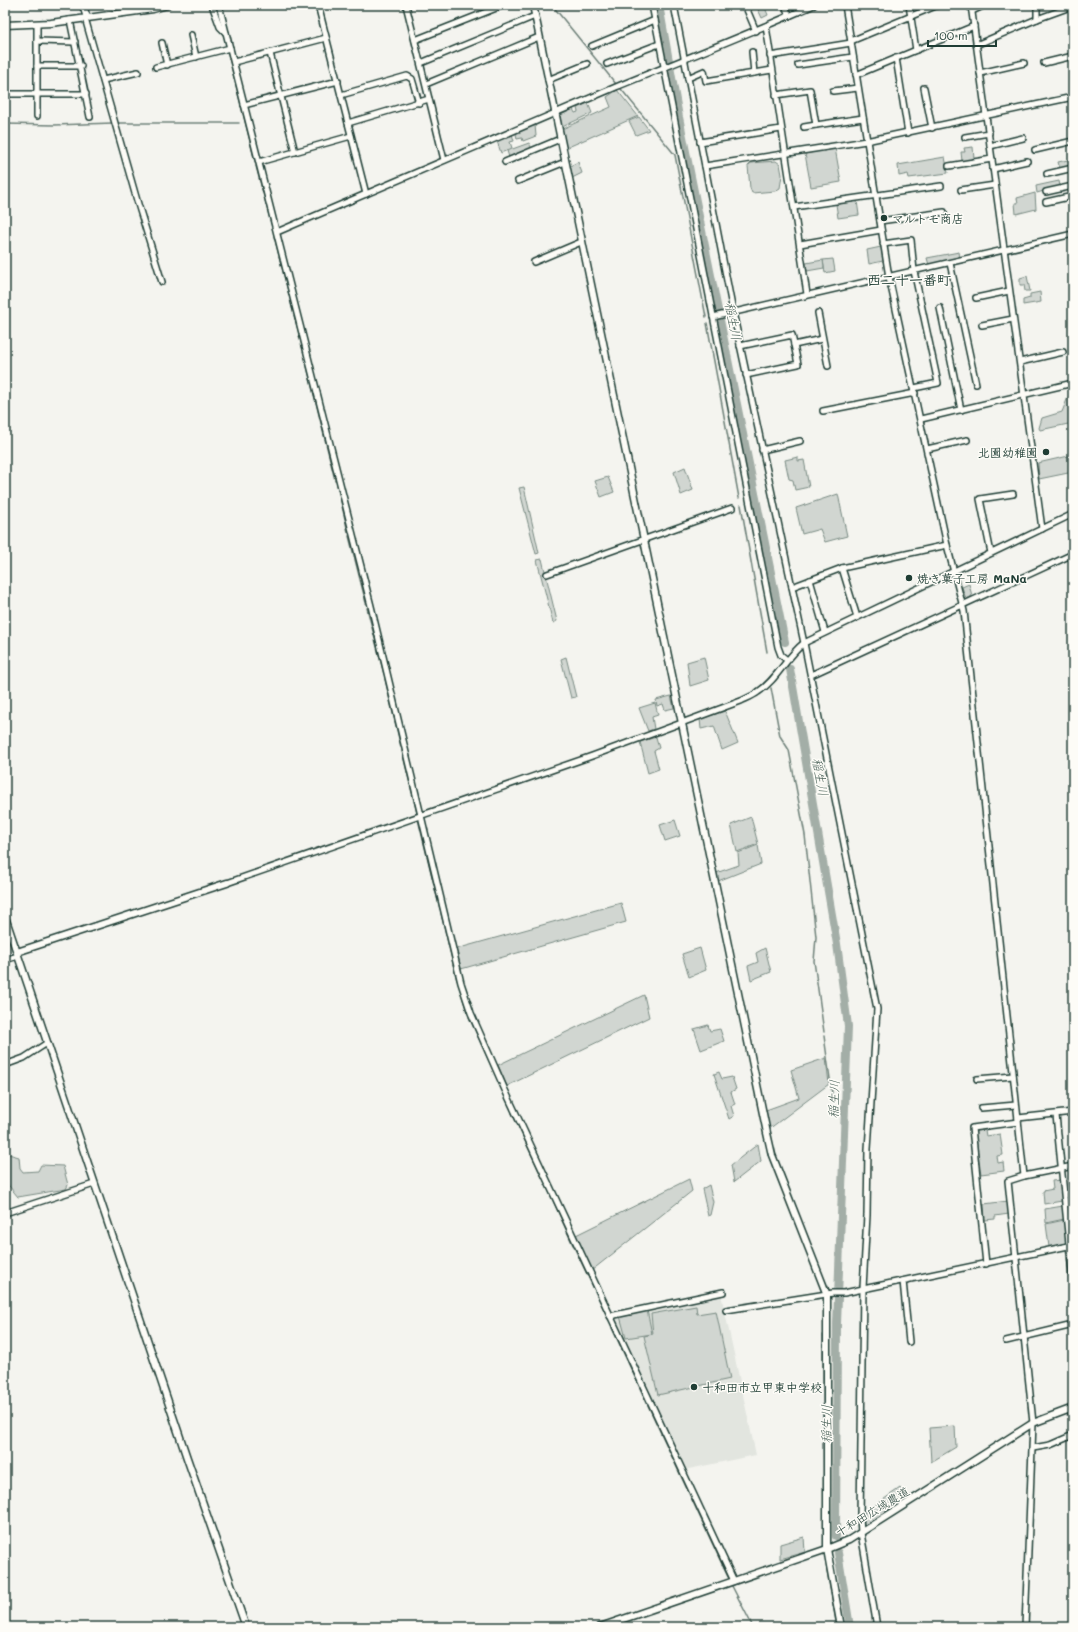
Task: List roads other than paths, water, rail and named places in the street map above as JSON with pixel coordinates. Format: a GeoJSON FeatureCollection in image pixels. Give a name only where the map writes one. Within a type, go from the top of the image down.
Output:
{"type":"FeatureCollection","features":[{"type":"Feature","properties":{"kind":"street"},"geometry":{"type":"LineString","coordinates":[[83,5],[136,196],[162,282]]}},
{"type":"Feature","properties":{"kind":"street"},"geometry":{"type":"LineString","coordinates":[[5,25],[37,24],[70,20],[153,9],[167,5]]}},
{"type":"Feature","properties":{"kind":"street"},"geometry":{"type":"LineString","coordinates":[[212,5],[220,27],[226,34]]}},
{"type":"Feature","properties":{"kind":"street"},"geometry":{"type":"LineString","coordinates":[[219,5],[371,606],[461,983],[470,1013],[734,1581]]}},
{"type":"Feature","properties":{"kind":"street"},"geometry":{"type":"LineString","coordinates":[[318,5],[366,194]]}},
{"type":"Feature","properties":{"kind":"street"},"geometry":{"type":"LineString","coordinates":[[406,5],[444,160]]}},
{"type":"Feature","properties":{"kind":"street"},"geometry":{"type":"LineString","coordinates":[[415,40],[504,5]]}},
{"type":"Feature","properties":{"kind":"street"},"geometry":{"type":"LineString","coordinates":[[533,5],[581,242],[772,1155],[830,1294],[827,1549],[841,1627]]}},
{"type":"Feature","properties":{"kind":"street"},"geometry":{"type":"LineString","coordinates":[[652,5],[659,44],[666,67],[778,647],[781,655],[787,660]]}},
{"type":"Feature","properties":{"kind":"street"},"geometry":{"type":"LineString","coordinates":[[674,5],[733,312],[804,643],[824,752],[877,1009],[868,1149],[867,1215],[863,1288],[860,1518],[861,1533],[877,1627]]}},
{"type":"Feature","properties":{"kind":"street"},"geometry":{"type":"LineString","coordinates":[[745,5],[756,31]]}},
{"type":"Feature","properties":{"kind":"street"},"geometry":{"type":"LineString","coordinates":[[785,5],[789,16]]}},
{"type":"Feature","properties":{"kind":"street"},"geometry":{"type":"LineString","coordinates":[[277,232],[444,160],[756,31],[814,5]]}},
{"type":"Feature","properties":{"kind":"street"},"geometry":{"type":"LineString","coordinates":[[909,5],[916,50]]}},
{"type":"Feature","properties":{"kind":"street"},"geometry":{"type":"LineString","coordinates":[[770,56],[851,42],[938,5]]}},
{"type":"Feature","properties":{"kind":"street"},"geometry":{"type":"LineString","coordinates":[[985,5],[971,8],[1042,528]]}},
{"type":"Feature","properties":{"kind":"street"},"geometry":{"type":"LineString","coordinates":[[1037,5],[1037,19]]}},
{"type":"Feature","properties":{"kind":"street"},"geometry":{"type":"LineString","coordinates":[[847,6],[866,141],[889,277],[915,391],[947,544],[963,605],[1024,1176]]}},
{"type":"Feature","properties":{"kind":"street"},"geometry":{"type":"LineString","coordinates":[[976,45],[1037,19],[1073,6]]}},
{"type":"Feature","properties":{"kind":"street"},"geometry":{"type":"LineString","coordinates":[[421,63],[535,16]]}},
{"type":"Feature","properties":{"kind":"street"},"geometry":{"type":"LineString","coordinates":[[70,20],[81,66],[90,117]]}},
{"type":"Feature","properties":{"kind":"street"},"geometry":{"type":"LineString","coordinates":[[592,46],[655,20]]}},
{"type":"Feature","properties":{"kind":"street"},"geometry":{"type":"LineString","coordinates":[[37,24],[37,116]]}},
{"type":"Feature","properties":{"kind":"street"},"geometry":{"type":"LineString","coordinates":[[766,26],[807,294]]}},
{"type":"Feature","properties":{"kind":"street"},"geometry":{"type":"LineString","coordinates":[[856,75],[974,26]]}},
{"type":"Feature","properties":{"kind":"street"},"geometry":{"type":"LineString","coordinates":[[191,35],[196,57]]}},
{"type":"Feature","properties":{"kind":"street"},"geometry":{"type":"LineString","coordinates":[[426,84],[540,37]]}},
{"type":"Feature","properties":{"kind":"street"},"geometry":{"type":"LineString","coordinates":[[234,62],[326,38]]}},
{"type":"Feature","properties":{"kind":"street"},"geometry":{"type":"LineString","coordinates":[[37,41],[75,42]]}},
{"type":"Feature","properties":{"kind":"street"},"geometry":{"type":"LineString","coordinates":[[162,43],[167,65]]}},
{"type":"Feature","properties":{"kind":"street"},"geometry":{"type":"LineString","coordinates":[[607,64],[659,44]]}},
{"type":"Feature","properties":{"kind":"street"},"geometry":{"type":"LineString","coordinates":[[156,67],[230,48]]}},
{"type":"Feature","properties":{"kind":"street"},"geometry":{"type":"LineString","coordinates":[[752,52],[754,73]]}},
{"type":"Feature","properties":{"kind":"street"},"geometry":{"type":"LineString","coordinates":[[270,53],[295,152]]}},
{"type":"Feature","properties":{"kind":"street"},"geometry":{"type":"LineString","coordinates":[[1044,63],[1073,56]]}},
{"type":"Feature","properties":{"kind":"street"},"geometry":{"type":"LineString","coordinates":[[798,65],[854,57]]}},
{"type":"Feature","properties":{"kind":"street"},"geometry":{"type":"LineString","coordinates":[[896,58],[908,133]]}},
{"type":"Feature","properties":{"kind":"street"},"geometry":{"type":"LineString","coordinates":[[980,73],[1024,63]]}},
{"type":"Feature","properties":{"kind":"street"},"geometry":{"type":"LineString","coordinates":[[548,80],[587,64]]}},
{"type":"Feature","properties":{"kind":"street"},"geometry":{"type":"LineString","coordinates":[[37,66],[81,66]]}},
{"type":"Feature","properties":{"kind":"street"},"geometry":{"type":"LineString","coordinates":[[688,78],[704,71],[706,81],[772,70]]}},
{"type":"Feature","properties":{"kind":"street"},"geometry":{"type":"LineString","coordinates":[[103,80],[138,72]]}},
{"type":"Feature","properties":{"kind":"street"},"geometry":{"type":"LineString","coordinates":[[341,95],[407,76],[412,78],[419,103]]}},
{"type":"Feature","properties":{"kind":"street"},"geometry":{"type":"LineString","coordinates":[[244,105],[281,97],[338,81]]}},
{"type":"Feature","properties":{"kind":"street"},"geometry":{"type":"LineString","coordinates":[[834,91],[858,88]]}},
{"type":"Feature","properties":{"kind":"street"},"geometry":{"type":"LineString","coordinates":[[924,88],[932,128]]}},
{"type":"Feature","properties":{"kind":"street"},"geometry":{"type":"LineString","coordinates":[[776,95],[810,90],[816,125]]}},
{"type":"Feature","properties":{"kind":"street"},"geometry":{"type":"LineString","coordinates":[[5,94],[86,94]]}},
{"type":"Feature","properties":{"kind":"street"},"geometry":{"type":"LineString","coordinates":[[705,166],[866,141],[1073,97]]}},
{"type":"Feature","properties":{"kind":"street"},"geometry":{"type":"LineString","coordinates":[[348,122],[429,99]]}},
{"type":"Feature","properties":{"kind":"street"},"geometry":{"type":"LineString","coordinates":[[804,127],[863,118]]}},
{"type":"Feature","properties":{"kind":"street"},"geometry":{"type":"LineString","coordinates":[[700,142],[781,129]]}},
{"type":"Feature","properties":{"kind":"street"},"geometry":{"type":"LineString","coordinates":[[965,137],[988,133]]}},
{"type":"Feature","properties":{"kind":"street"},"geometry":{"type":"LineString","coordinates":[[259,162],[351,136]]}},
{"type":"Feature","properties":{"kind":"street"},"geometry":{"type":"LineString","coordinates":[[990,146],[1023,138]]}},
{"type":"Feature","properties":{"kind":"street"},"geometry":{"type":"LineString","coordinates":[[505,162],[560,139]]}},
{"type":"Feature","properties":{"kind":"street"},"geometry":{"type":"LineString","coordinates":[[1036,150],[1073,141]]}},
{"type":"Feature","properties":{"kind":"street"},"geometry":{"type":"LineString","coordinates":[[949,166],[992,159]]}},
{"type":"Feature","properties":{"kind":"street"},"geometry":{"type":"LineString","coordinates":[[993,169],[1027,161]]}},
{"type":"Feature","properties":{"kind":"street"},"geometry":{"type":"LineString","coordinates":[[518,181],[565,162]]}},
{"type":"Feature","properties":{"kind":"street"},"geometry":{"type":"LineString","coordinates":[[1047,174],[1073,168]]}},
{"type":"Feature","properties":{"kind":"street"},"geometry":{"type":"LineString","coordinates":[[961,190],[995,185]]}},
{"type":"Feature","properties":{"kind":"street"},"geometry":{"type":"LineString","coordinates":[[794,207],[941,186]]}},
{"type":"Feature","properties":{"kind":"street"},"geometry":{"type":"LineString","coordinates":[[1046,192],[1073,186]]}},
{"type":"Feature","properties":{"kind":"street"},"geometry":{"type":"LineString","coordinates":[[1046,202],[1073,196]]}},
{"type":"Feature","properties":{"kind":"street"},"geometry":{"type":"LineString","coordinates":[[880,221],[944,212]]}},
{"type":"Feature","properties":{"kind":"street"},"geometry":{"type":"LineString","coordinates":[[800,244],[881,230]]}},
{"type":"Feature","properties":{"kind":"street"},"geometry":{"type":"LineString","coordinates":[[714,316],[1073,234]]}},
{"type":"Feature","properties":{"kind":"street"},"geometry":{"type":"LineString","coordinates":[[823,412],[915,391],[938,383],[914,271],[911,240],[883,244]]}},
{"type":"Feature","properties":{"kind":"street"},"geometry":{"type":"LineString","coordinates":[[534,262],[581,242]]}},
{"type":"Feature","properties":{"kind":"street"},"geometry":{"type":"LineString","coordinates":[[950,263],[976,384]]}},
{"type":"Feature","properties":{"kind":"street"},"geometry":{"type":"LineString","coordinates":[[976,298],[1010,291]]}},
{"type":"Feature","properties":{"kind":"street"},"geometry":{"type":"LineString","coordinates":[[940,308],[961,410]]}},
{"type":"Feature","properties":{"kind":"street"},"geometry":{"type":"LineString","coordinates":[[818,313],[828,366]]}},
{"type":"Feature","properties":{"kind":"street"},"geometry":{"type":"LineString","coordinates":[[982,325],[1013,319]]}},
{"type":"Feature","properties":{"kind":"street"},"geometry":{"type":"LineString","coordinates":[[740,346],[792,335],[798,364],[746,375]]}},
{"type":"Feature","properties":{"kind":"street"},"geometry":{"type":"LineString","coordinates":[[794,345],[822,339]]}},
{"type":"Feature","properties":{"kind":"street"},"geometry":{"type":"LineString","coordinates":[[1020,362],[1063,352]]}},
{"type":"Feature","properties":{"kind":"street"},"geometry":{"type":"LineString","coordinates":[[921,419],[1073,383]]}},
{"type":"Feature","properties":{"kind":"street"},"geometry":{"type":"LineString","coordinates":[[927,448],[967,440]]}},
{"type":"Feature","properties":{"kind":"street"},"geometry":{"type":"LineString","coordinates":[[762,450],[800,441]]}},
{"type":"Feature","properties":{"kind":"street"},"geometry":{"type":"LineString","coordinates":[[991,553],[980,499],[1013,494]]}},
{"type":"Feature","properties":{"kind":"street"},"geometry":{"type":"LineString","coordinates":[[547,574],[732,508]]}},
{"type":"Feature","properties":{"kind":"street"},"geometry":{"type":"LineString","coordinates":[[5,960],[18,954],[592,756],[741,701],[759,692],[774,678],[796,649],[804,643],[1073,514]]}},
{"type":"Feature","properties":{"kind":"street"},"geometry":{"type":"LineString","coordinates":[[792,587],[842,568],[947,544]]}},
{"type":"Feature","properties":{"kind":"street"},"geometry":{"type":"LineString","coordinates":[[810,675],[1073,554]]}},
{"type":"Feature","properties":{"kind":"street"},"geometry":{"type":"LineString","coordinates":[[842,568],[857,617]]}},
{"type":"Feature","properties":{"kind":"street"},"geometry":{"type":"LineString","coordinates":[[810,580],[825,632]]}},
{"type":"Feature","properties":{"kind":"street"},"geometry":{"type":"LineString","coordinates":[[5,917],[94,1184],[246,1627]]}},
{"type":"Feature","properties":{"kind":"street"},"geometry":{"type":"LineString","coordinates":[[5,1065],[24,1058],[47,1043]]}},
{"type":"Feature","properties":{"kind":"street"},"geometry":{"type":"LineString","coordinates":[[977,1079],[1013,1076]]}},
{"type":"Feature","properties":{"kind":"street"},"geometry":{"type":"LineString","coordinates":[[981,1108],[1016,1105]]}},
{"type":"Feature","properties":{"kind":"street"},"geometry":{"type":"LineString","coordinates":[[986,1264],[972,1128],[1073,1112]]}},
{"type":"Feature","properties":{"kind":"street"},"geometry":{"type":"LineString","coordinates":[[1056,1114],[1071,1245],[1073,1282]]}},
{"type":"Feature","properties":{"kind":"street"},"geometry":{"type":"LineString","coordinates":[[1025,1627],[1034,1423],[1023,1336],[1008,1181],[1024,1176],[1073,1166]]}},
{"type":"Feature","properties":{"kind":"street"},"geometry":{"type":"LineString","coordinates":[[5,1213],[94,1184]]}},
{"type":"Feature","properties":{"kind":"street"},"geometry":{"type":"LineString","coordinates":[[726,1310],[844,1293],[1016,1258],[1071,1245]]}},
{"type":"Feature","properties":{"kind":"street"},"geometry":{"type":"LineString","coordinates":[[903,1281],[909,1342]]}},
{"type":"Feature","properties":{"kind":"street"},"geometry":{"type":"LineString","coordinates":[[610,1316],[723,1292]]}},
{"type":"Feature","properties":{"kind":"street"},"geometry":{"type":"LineString","coordinates":[[1006,1341],[1073,1325]]}},
{"type":"Feature","properties":{"kind":"street","name":"十和田広域農道"},"geometry":{"type":"LineString","coordinates":[[600,1627],[827,1549],[861,1533],[1034,1423],[1073,1408]]}},
{"type":"Feature","properties":{"kind":"street"},"geometry":{"type":"LineString","coordinates":[[1034,1448],[1050,1445],[1073,1435]]}},
{"type":"Feature","properties":{"kind":"waterway"},"geometry":{"type":"LineString","coordinates":[[216,5],[218,12]]}},
{"type":"Feature","properties":{"kind":"waterway"},"geometry":{"type":"LineString","coordinates":[[552,5],[616,84]]}},
{"type":"Feature","properties":{"kind":"waterway","name":"稲生川"},"geometry":{"type":"LineString","coordinates":[[659,5],[679,117],[785,642]]}},
{"type":"Feature","properties":{"kind":"waterway"},"geometry":{"type":"LineString","coordinates":[[228,53],[255,161]]}},
{"type":"Feature","properties":{"kind":"waterway"},"geometry":{"type":"LineString","coordinates":[[621,89],[675,155],[706,317]]}},
{"type":"Feature","properties":{"kind":"waterway"},"geometry":{"type":"LineString","coordinates":[[5,124],[54,125],[113,123]]}},
{"type":"Feature","properties":{"kind":"waterway"},"geometry":{"type":"LineString","coordinates":[[117,123],[239,123]]}},
{"type":"Feature","properties":{"kind":"waterway"},"geometry":{"type":"LineString","coordinates":[[256,166],[273,230]]}},
{"type":"Feature","properties":{"kind":"waterway"},"geometry":{"type":"LineString","coordinates":[[274,236],[306,361]]}},
{"type":"Feature","properties":{"kind":"waterway"},"geometry":{"type":"LineString","coordinates":[[707,323],[739,498]]}},
{"type":"Feature","properties":{"kind":"waterway"},"geometry":{"type":"LineString","coordinates":[[307,366],[335,480]]}},
{"type":"Feature","properties":{"kind":"waterway"},"geometry":{"type":"LineString","coordinates":[[337,484],[348,532]]}},
{"type":"Feature","properties":{"kind":"waterway"},"geometry":{"type":"LineString","coordinates":[[741,505],[767,652]]}},
{"type":"Feature","properties":{"kind":"waterway"},"geometry":{"type":"LineString","coordinates":[[349,536],[366,603]]}},
{"type":"Feature","properties":{"kind":"waterway"},"geometry":{"type":"LineString","coordinates":[[367,608],[384,674]]}},
{"type":"Feature","properties":{"kind":"waterway","name":"稲生川"},"geometry":{"type":"LineString","coordinates":[[790,669],[837,944],[848,1026],[837,1324],[836,1536]]}},
{"type":"Feature","properties":{"kind":"waterway"},"geometry":{"type":"LineString","coordinates":[[385,679],[401,747]]}},
{"type":"Feature","properties":{"kind":"waterway"},"geometry":{"type":"LineString","coordinates":[[771,688],[780,736],[789,750],[805,835],[816,937],[814,961],[824,1032]]}},
{"type":"Feature","properties":{"kind":"waterway"},"geometry":{"type":"LineString","coordinates":[[402,751],[417,813]]}},
{"type":"Feature","properties":{"kind":"waterway"},"geometry":{"type":"LineString","coordinates":[[418,819],[440,909]]}},
{"type":"Feature","properties":{"kind":"waterway"},"geometry":{"type":"LineString","coordinates":[[441,913],[457,980]]}},
{"type":"Feature","properties":{"kind":"waterway"},"geometry":{"type":"LineString","coordinates":[[459,985],[467,1012]]}},
{"type":"Feature","properties":{"kind":"waterway"},"geometry":{"type":"LineString","coordinates":[[469,1017],[511,1109]]}},
{"type":"Feature","properties":{"kind":"waterway"},"geometry":{"type":"LineString","coordinates":[[824,1036],[833,1100]]}},
{"type":"Feature","properties":{"kind":"waterway"},"geometry":{"type":"LineString","coordinates":[[512,1113],[542,1177]]}},
{"type":"Feature","properties":{"kind":"waterway"},"geometry":{"type":"LineString","coordinates":[[544,1180],[573,1245]]}},
{"type":"Feature","properties":{"kind":"waterway"},"geometry":{"type":"LineString","coordinates":[[575,1249],[610,1322]]}},
{"type":"Feature","properties":{"kind":"waterway"},"geometry":{"type":"LineString","coordinates":[[612,1328],[728,1577]]}},
{"type":"Feature","properties":{"kind":"waterway"},"geometry":{"type":"LineString","coordinates":[[823,1335],[824,1544]]}},
{"type":"Feature","properties":{"kind":"waterway","name":"稲生川"},"geometry":{"type":"LineString","coordinates":[[838,1553],[850,1627]]}},
{"type":"Feature","properties":{"kind":"waterway"},"geometry":{"type":"LineString","coordinates":[[825,1559],[837,1627]]}},
{"type":"Feature","properties":{"kind":"waterway"},"geometry":{"type":"LineString","coordinates":[[732,1586],[753,1627]]}},
{"type":"Feature","properties":{"kind":"place","name":"マルトモ商店"},"geometry":{"type":"Point","coordinates":[884,218]}},
{"type":"Feature","properties":{"kind":"place","name":"北園幼稚園"},"geometry":{"type":"Point","coordinates":[1046,452]}},
{"type":"Feature","properties":{"kind":"place","name":"焼き菓子工房 MaNa"},"geometry":{"type":"Point","coordinates":[909,578]}},
{"type":"Feature","properties":{"kind":"place","name":"十和田市立甲東中学校"},"geometry":{"type":"Point","coordinates":[694,1387]}},
{"type":"Feature","properties":{"kind":"district","name":"西二十一番町"},"geometry":{"type":"Point","coordinates":[909,279]}}]}
